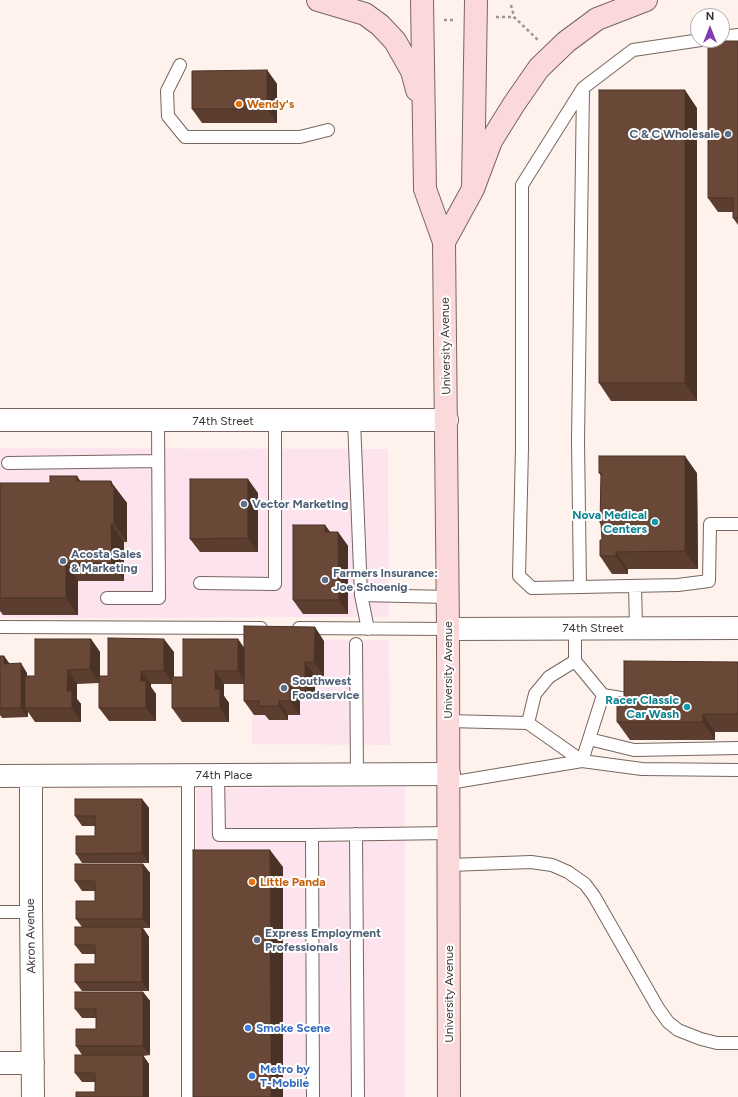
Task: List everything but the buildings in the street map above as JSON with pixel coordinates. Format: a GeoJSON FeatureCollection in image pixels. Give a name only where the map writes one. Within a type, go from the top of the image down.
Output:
{"type":"FeatureCollection","features":[{"type":"Feature","properties":{"kind":"main road"},"geometry":{"type":"LineString","coordinates":[[318,0],[365,14],[380,25],[395,41],[412,71],[423,110]]}},
{"type":"Feature","properties":{"kind":"main road","name":"University Avenue"},"geometry":{"type":"LineString","coordinates":[[422,0],[425,189],[444,242],[447,420],[449,1097]]}},
{"type":"Feature","properties":{"kind":"main road","name":"University Avenue"},"geometry":{"type":"LineString","coordinates":[[444,242],[473,189],[476,0]]}},
{"type":"Feature","properties":{"kind":"main road"},"geometry":{"type":"LineString","coordinates":[[473,189],[491,141],[539,68],[566,42],[597,19],[646,0]]}},
{"type":"Feature","properties":{"kind":"street","name":"74th Street"},"geometry":{"type":"LineString","coordinates":[[0,420],[447,420]]}},
{"type":"Feature","properties":{"kind":"street","name":"74th Street"},"geometry":{"type":"LineString","coordinates":[[448,629],[738,628]]}},
{"type":"Feature","properties":{"kind":"street","name":"74th Place"},"geometry":{"type":"LineString","coordinates":[[0,776],[357,774],[449,778]]}},
{"type":"Feature","properties":{"kind":"street","name":"Akron Avenue"},"geometry":{"type":"LineString","coordinates":[[31,776],[30,912],[33,1097]]}},
{"type":"Feature","properties":{"kind":"street"},"geometry":{"type":"LineString","coordinates":[[0,1063],[33,1063]]}},
{"type":"Feature","properties":{"kind":"lane"},"geometry":{"type":"LineString","coordinates":[[690,42],[633,50],[583,88],[522,185],[522,448],[519,576],[532,588],[678,585],[709,581],[710,524],[738,524]]}},
{"type":"Feature","properties":{"kind":"lane"},"geometry":{"type":"LineString","coordinates":[[180,65],[167,91],[168,116],[185,137],[300,137],[328,130]]}},
{"type":"Feature","properties":{"kind":"lane"},"geometry":{"type":"LineString","coordinates":[[580,587],[578,441],[583,88]]}},
{"type":"Feature","properties":{"kind":"lane"},"geometry":{"type":"LineString","coordinates":[[108,598],[159,598],[158,420]]}},
{"type":"Feature","properties":{"kind":"lane"},"geometry":{"type":"LineString","coordinates":[[354,420],[361,595],[368,628]]}},
{"type":"Feature","properties":{"kind":"lane"},"geometry":{"type":"LineString","coordinates":[[200,583],[275,584],[275,421]]}},
{"type":"Feature","properties":{"kind":"lane"},"geometry":{"type":"LineString","coordinates":[[8,463],[158,461]]}},
{"type":"Feature","properties":{"kind":"lane"},"geometry":{"type":"LineString","coordinates":[[635,586],[636,628]]}},
{"type":"Feature","properties":{"kind":"lane"},"geometry":{"type":"LineString","coordinates":[[361,595],[448,597]]}},
{"type":"Feature","properties":{"kind":"lane"},"geometry":{"type":"LineString","coordinates":[[0,627],[273,628]]}},
{"type":"Feature","properties":{"kind":"lane"},"geometry":{"type":"LineString","coordinates":[[289,628],[448,629]]}},
{"type":"Feature","properties":{"kind":"lane"},"geometry":{"type":"LineString","coordinates":[[574,628],[574,661],[603,696],[636,700]]}},
{"type":"Feature","properties":{"kind":"lane"},"geometry":{"type":"LineString","coordinates":[[356,644],[357,774]]}},
{"type":"Feature","properties":{"kind":"lane"},"geometry":{"type":"LineString","coordinates":[[528,723],[535,694],[549,677],[574,661]]}},
{"type":"Feature","properties":{"kind":"lane"},"geometry":{"type":"LineString","coordinates":[[582,761],[603,696]]}},
{"type":"Feature","properties":{"kind":"lane"},"geometry":{"type":"LineString","coordinates":[[448,722],[528,723],[582,761]]}},
{"type":"Feature","properties":{"kind":"lane"},"geometry":{"type":"LineString","coordinates":[[589,739],[634,750],[738,748]]}},
{"type":"Feature","properties":{"kind":"lane"},"geometry":{"type":"LineString","coordinates":[[449,778],[582,761],[642,769],[738,770]]}},
{"type":"Feature","properties":{"kind":"lane"},"geometry":{"type":"LineString","coordinates":[[188,775],[188,1097]]}},
{"type":"Feature","properties":{"kind":"lane"},"geometry":{"type":"LineString","coordinates":[[218,775],[219,835],[449,833]]}},
{"type":"Feature","properties":{"kind":"lane"},"geometry":{"type":"LineString","coordinates":[[356,834],[358,1097]]}},
{"type":"Feature","properties":{"kind":"lane"},"geometry":{"type":"LineString","coordinates":[[312,835],[313,1097]]}},
{"type":"Feature","properties":{"kind":"lane"},"geometry":{"type":"LineString","coordinates":[[449,865],[531,862],[552,865],[568,872],[585,884],[594,896],[658,1008],[668,1022],[678,1030],[701,1040],[717,1043],[738,1043]]}},
{"type":"Feature","properties":{"kind":"lane"},"geometry":{"type":"LineString","coordinates":[[0,912],[30,912]]}},
{"type":"Feature","properties":{"kind":"path"},"geometry":{"type":"LineString","coordinates":[[511,5],[514,17],[540,43]]}},
{"type":"Feature","properties":{"kind":"path"},"geometry":{"type":"LineString","coordinates":[[496,18],[514,17]]}},
{"type":"Feature","properties":{"kind":"shaded area"},"geometry":{"type":"Polygon","coordinates":[[[0,448],[388,449],[389,617],[0,618],[0,448]]]}},
{"type":"Feature","properties":{"kind":"shaded area"},"geometry":{"type":"Polygon","coordinates":[[[253,639],[389,640],[390,745],[252,744],[253,639]]]}},
{"type":"Feature","properties":{"kind":"shaded area"},"geometry":{"type":"Polygon","coordinates":[[[405,787],[405,1097],[196,1097],[196,788],[405,787]]]}},
{"type":"Feature","properties":{"kind":"place","name":"Wendy's"},"geometry":{"type":"Point","coordinates":[239,104]}},
{"type":"Feature","properties":{"kind":"place","name":"C & C Wholesale"},"geometry":{"type":"Point","coordinates":[728,134]}},
{"type":"Feature","properties":{"kind":"place","name":"Vector Marketing"},"geometry":{"type":"Point","coordinates":[244,504]}},
{"type":"Feature","properties":{"kind":"place","name":"Nova Medical Centers"},"geometry":{"type":"Point","coordinates":[655,522]}},
{"type":"Feature","properties":{"kind":"place","name":"Acosta Sales & Marketing"},"geometry":{"type":"Point","coordinates":[63,561]}},
{"type":"Feature","properties":{"kind":"place","name":"Farmers Insurance: Joe Schoenig"},"geometry":{"type":"Point","coordinates":[325,580]}},
{"type":"Feature","properties":{"kind":"place","name":"Southwest Foodservice"},"geometry":{"type":"Point","coordinates":[284,688]}},
{"type":"Feature","properties":{"kind":"place","name":"Racer Classic Car Wash"},"geometry":{"type":"Point","coordinates":[687,707]}},
{"type":"Feature","properties":{"kind":"place","name":"Little Panda"},"geometry":{"type":"Point","coordinates":[252,882]}},
{"type":"Feature","properties":{"kind":"place","name":"Express Employment Professionals"},"geometry":{"type":"Point","coordinates":[257,940]}},
{"type":"Feature","properties":{"kind":"place","name":"Smoke Scene"},"geometry":{"type":"Point","coordinates":[248,1028]}},
{"type":"Feature","properties":{"kind":"place","name":"Metro by T-Mobile"},"geometry":{"type":"Point","coordinates":[252,1076]}}]}
